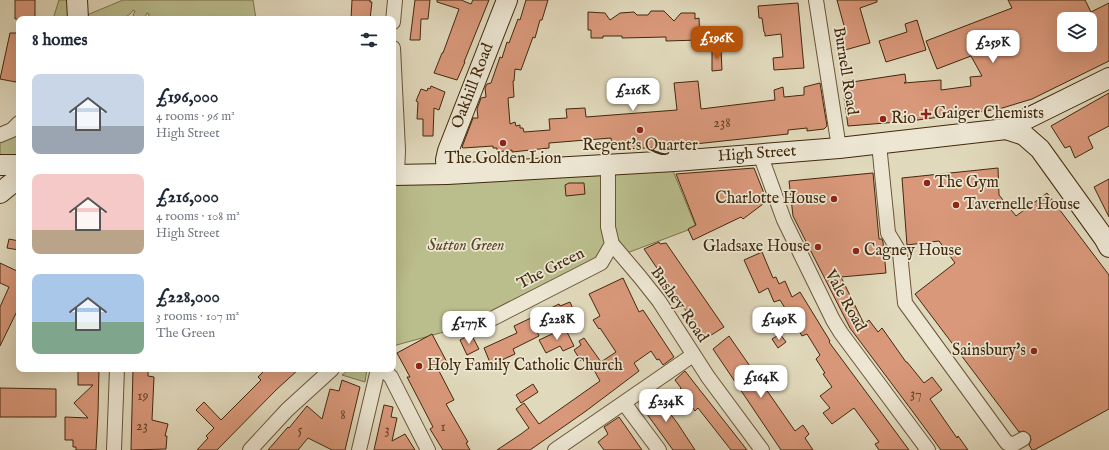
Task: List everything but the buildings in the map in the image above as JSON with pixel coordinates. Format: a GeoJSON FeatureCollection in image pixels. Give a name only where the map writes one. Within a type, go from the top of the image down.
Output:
{"type":"FeatureCollection","features":[{"type":"Feature","properties":{"kind":"main road","name":"Oakhill Road"},"geometry":{"type":"LineString","coordinates":[[447,174],[446,160],[448,151],[507,0]]}},
{"type":"Feature","properties":{"kind":"main road","name":"High Street"},"geometry":{"type":"LineString","coordinates":[[396,175],[608,166],[839,148],[1006,129],[1109,78]]}},
{"type":"Feature","properties":{"kind":"main road"},"geometry":{"type":"LineString","coordinates":[[1040,149],[1037,126],[1039,117],[1054,106]]}},
{"type":"Feature","properties":{"kind":"main road"},"geometry":{"type":"LineString","coordinates":[[1006,129],[1024,135],[1040,149],[1107,242]]}},
{"type":"Feature","properties":{"kind":"main road"},"geometry":{"type":"LineString","coordinates":[[0,165],[16,165]]}},
{"type":"Feature","properties":{"kind":"main road"},"geometry":{"type":"LineString","coordinates":[[0,193],[11,184],[16,183]]}},
{"type":"Feature","properties":{"kind":"street"},"geometry":{"type":"LineString","coordinates":[[394,16],[395,0]]}},
{"type":"Feature","properties":{"kind":"street","name":"Burnell Road"},"geometry":{"type":"LineString","coordinates":[[816,0],[839,148]]}},
{"type":"Feature","properties":{"kind":"street"},"geometry":{"type":"LineString","coordinates":[[396,121],[398,150],[396,167]]}},
{"type":"Feature","properties":{"kind":"street"},"geometry":{"type":"LineString","coordinates":[[0,135],[12,130],[16,126]]}},
{"type":"Feature","properties":{"kind":"street"},"geometry":{"type":"LineString","coordinates":[[879,144],[888,233],[900,252],[905,303],[1007,443],[1014,444],[1023,439]]}},
{"type":"Feature","properties":{"kind":"street","name":"Vale Road"},"geometry":{"type":"LineString","coordinates":[[760,154],[784,220],[833,320],[841,333],[928,450]]}},
{"type":"Feature","properties":{"kind":"street","name":"Bushey Road"},"geometry":{"type":"LineString","coordinates":[[608,166],[608,227],[612,244],[659,301],[708,376],[762,450]]}},
{"type":"Feature","properties":{"kind":"street","name":"The Green"},"geometry":{"type":"LineString","coordinates":[[476,327],[601,263],[612,244]]}},
{"type":"Feature","properties":{"kind":"street"},"geometry":{"type":"LineString","coordinates":[[555,450],[694,355]]}},
{"type":"Feature","properties":{"kind":"street"},"geometry":{"type":"LineString","coordinates":[[114,450],[117,372]]}},
{"type":"Feature","properties":{"kind":"street"},"geometry":{"type":"LineString","coordinates":[[250,450],[286,410],[329,372]]}},
{"type":"Feature","properties":{"kind":"street"},"geometry":{"type":"LineString","coordinates":[[360,450],[377,372]]}},
{"type":"Feature","properties":{"kind":"street"},"geometry":{"type":"LineString","coordinates":[[387,372],[391,377],[428,450]]}},
{"type":"Feature","properties":{"kind":"street"},"geometry":{"type":"LineString","coordinates":[[624,403],[659,450]]}},
{"type":"Feature","properties":{"kind":"green space"},"geometry":{"type":"Polygon","coordinates":[[[59,0],[75,0],[76,16],[54,16],[59,0]]]}},
{"type":"Feature","properties":{"kind":"green space"},"geometry":{"type":"Polygon","coordinates":[[[123,0],[253,0],[256,16],[149,16],[149,14],[147,13],[146,16],[134,16],[135,11],[133,10],[127,16],[87,15],[123,0]]]}},
{"type":"Feature","properties":{"kind":"green space"},"geometry":{"type":"Polygon","coordinates":[[[16,129],[16,162],[0,161],[0,138],[16,129]]]}},
{"type":"Feature","properties":{"kind":"green space","name":"Sutton Green"},"geometry":{"type":"Polygon","coordinates":[[[669,161],[696,227],[627,253],[618,239],[611,240],[602,255],[472,324],[471,332],[451,330],[396,345],[396,175],[669,161]]]}},
{"type":"Feature","properties":{"kind":"green space"},"geometry":{"type":"Polygon","coordinates":[[[346,372],[367,372],[365,382],[342,375],[346,372]]]}},
{"type":"Feature","properties":{"kind":"place","name":"Gaiger Chemists"},"geometry":{"type":"Point","coordinates":[926,114]}},
{"type":"Feature","properties":{"kind":"place","name":"Rio"},"geometry":{"type":"Point","coordinates":[883,119]}},
{"type":"Feature","properties":{"kind":"place","name":"Regent's Quarter"},"geometry":{"type":"Point","coordinates":[640,130]}},
{"type":"Feature","properties":{"kind":"place","name":"The Golden Lion"},"geometry":{"type":"Point","coordinates":[503,143]}},
{"type":"Feature","properties":{"kind":"place","name":"The Gym"},"geometry":{"type":"Point","coordinates":[927,183]}},
{"type":"Feature","properties":{"kind":"place","name":"Charlotte House"},"geometry":{"type":"Point","coordinates":[834,199]}},
{"type":"Feature","properties":{"kind":"place","name":"Tavernelle House"},"geometry":{"type":"Point","coordinates":[956,205]}},
{"type":"Feature","properties":{"kind":"place","name":"Gladsaxe House"},"geometry":{"type":"Point","coordinates":[818,247]}},
{"type":"Feature","properties":{"kind":"place","name":"Cagney House"},"geometry":{"type":"Point","coordinates":[856,251]}},
{"type":"Feature","properties":{"kind":"place","name":"Sainsbury's"},"geometry":{"type":"Point","coordinates":[1034,351]}},
{"type":"Feature","properties":{"kind":"place","name":"Holy Family Catholic Church"},"geometry":{"type":"Point","coordinates":[419,366]}}]}
